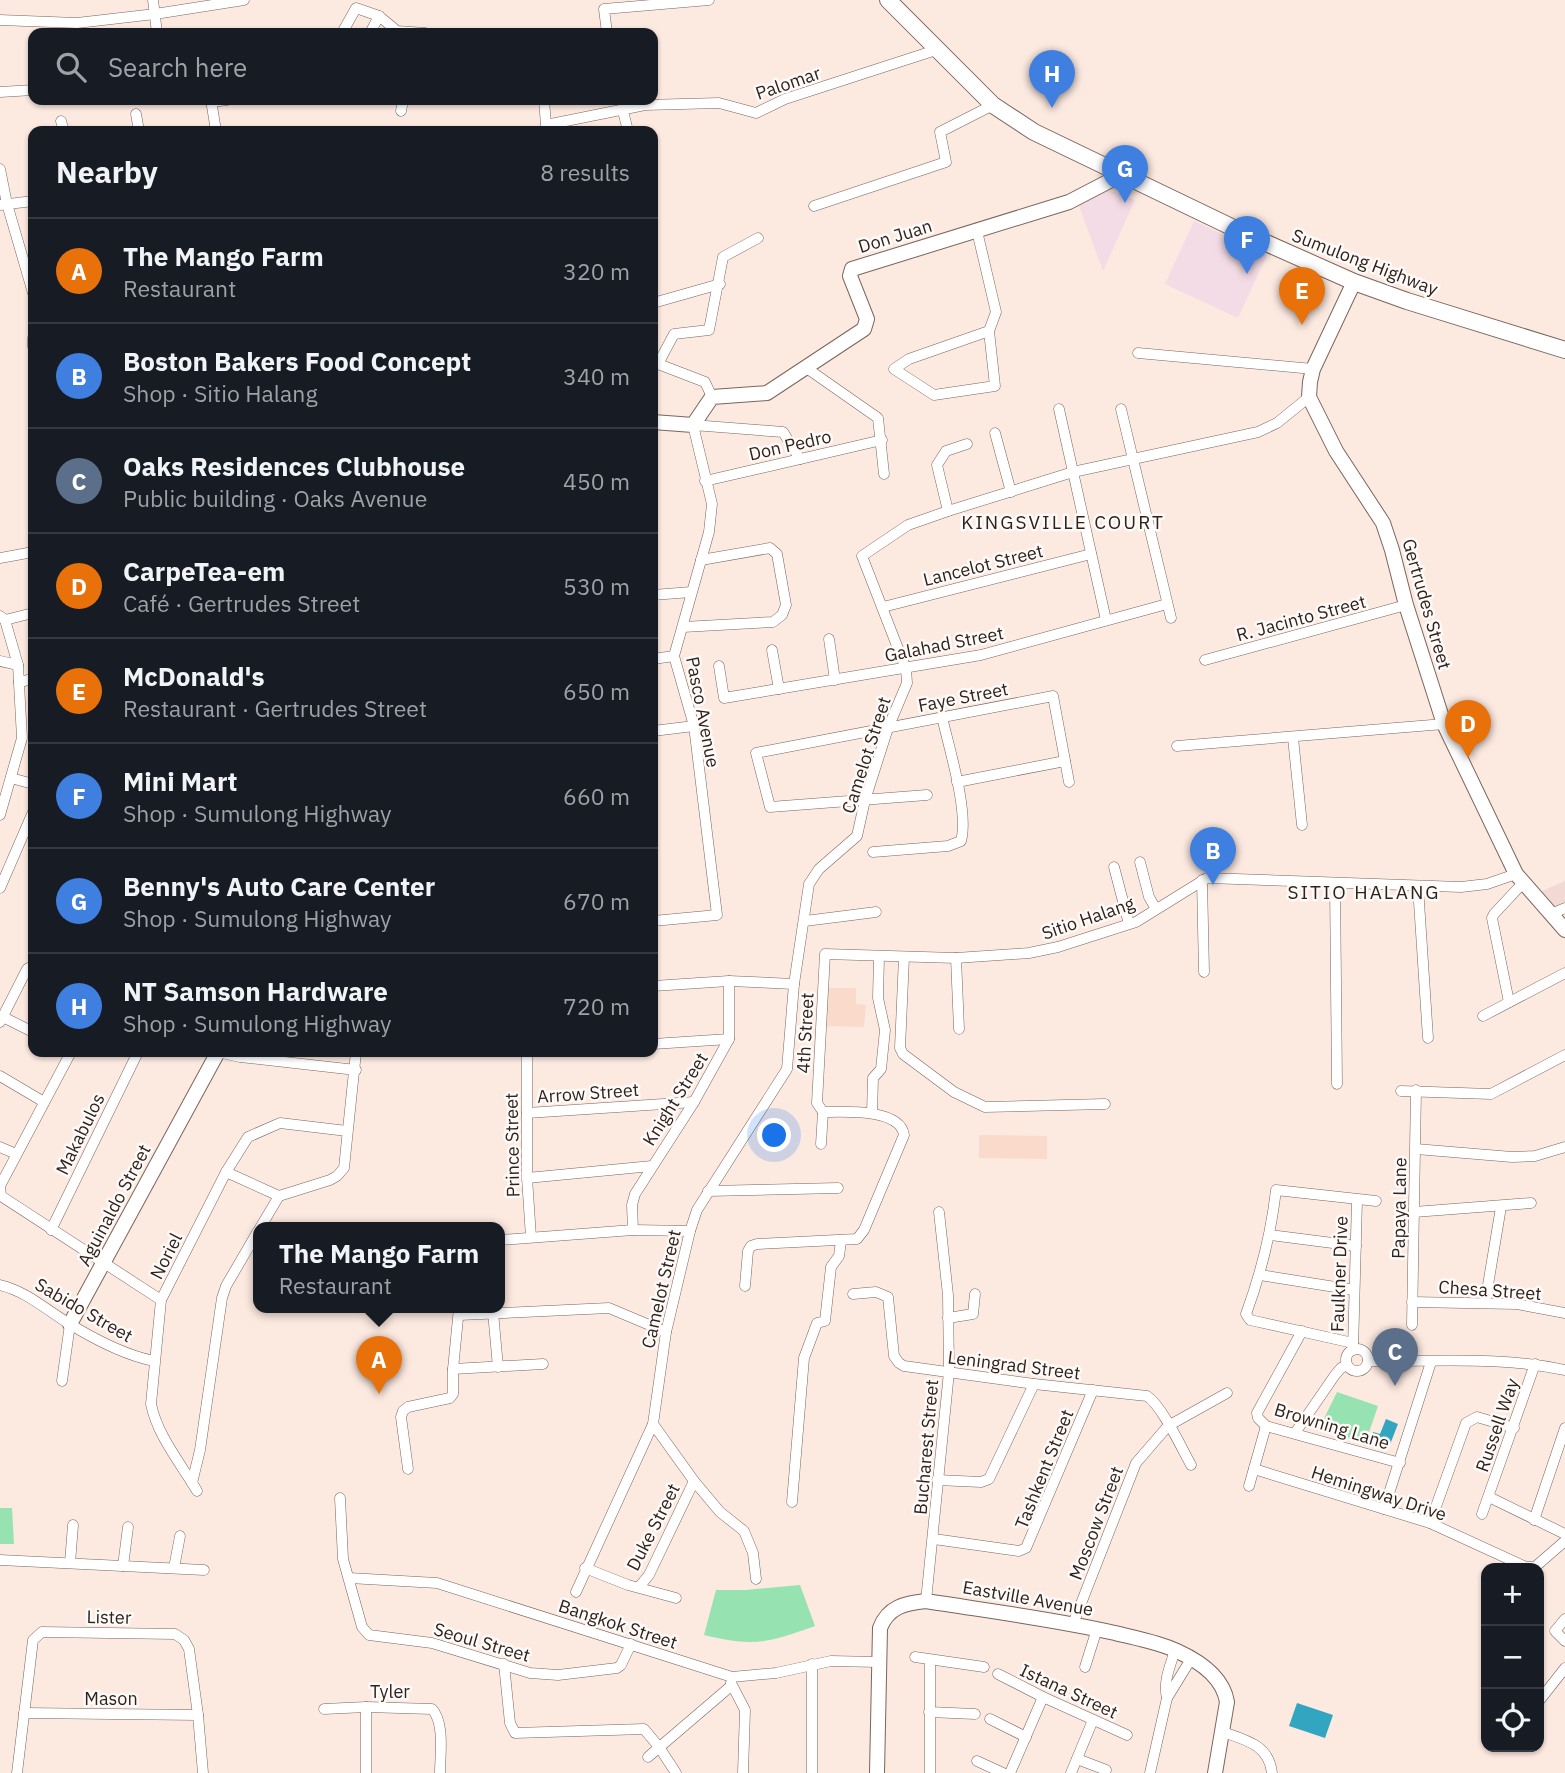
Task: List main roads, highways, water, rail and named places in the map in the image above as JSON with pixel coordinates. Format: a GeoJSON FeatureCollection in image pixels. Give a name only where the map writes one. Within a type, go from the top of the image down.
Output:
{"type":"FeatureCollection","features":[{"type":"Feature","properties":{"kind":"main road","name":"Sumulong Highway"},"geometry":{"type":"LineString","coordinates":[[888,0],[993,106],[1034,132],[1354,282],[1565,350]]}},
{"type":"Feature","properties":{"kind":"water"},"geometry":{"type":"Polygon","coordinates":[[[1386,1419],[1398,1424],[1389,1447],[1370,1440],[1373,1432],[1380,1434],[1386,1419]]]}},
{"type":"Feature","properties":{"kind":"water"},"geometry":{"type":"Polygon","coordinates":[[[1297,1703],[1333,1715],[1325,1738],[1289,1726],[1297,1703]]]}},
{"type":"Feature","properties":{"kind":"place","name":"NT Samson Hardware"},"geometry":{"type":"Point","coordinates":[1052,108]}},
{"type":"Feature","properties":{"kind":"place","name":"Benny's Auto Care Center"},"geometry":{"type":"Point","coordinates":[1125,203]}},
{"type":"Feature","properties":{"kind":"place","name":"Mini Mart"},"geometry":{"type":"Point","coordinates":[1247,274]}},
{"type":"Feature","properties":{"kind":"place","name":"McDonald's"},"geometry":{"type":"Point","coordinates":[1302,325]}},
{"type":"Feature","properties":{"kind":"place","name":"CarpeTea-em"},"geometry":{"type":"Point","coordinates":[1468,758]}},
{"type":"Feature","properties":{"kind":"place","name":"Boston Bakers Food Concept"},"geometry":{"type":"Point","coordinates":[1213,885]}},
{"type":"Feature","properties":{"kind":"place","name":"Oaks Residences Clubhouse"},"geometry":{"type":"Point","coordinates":[1395,1386]}},
{"type":"Feature","properties":{"kind":"place","name":"The Mango Farm"},"geometry":{"type":"Point","coordinates":[379,1394]}},
{"type":"Feature","properties":{"kind":"district","name":"KINGSVILLE COURT"},"geometry":{"type":"Point","coordinates":[1063,522]}},
{"type":"Feature","properties":{"kind":"district","name":"SITIO HALANG"},"geometry":{"type":"Point","coordinates":[1364,892]}}]}
